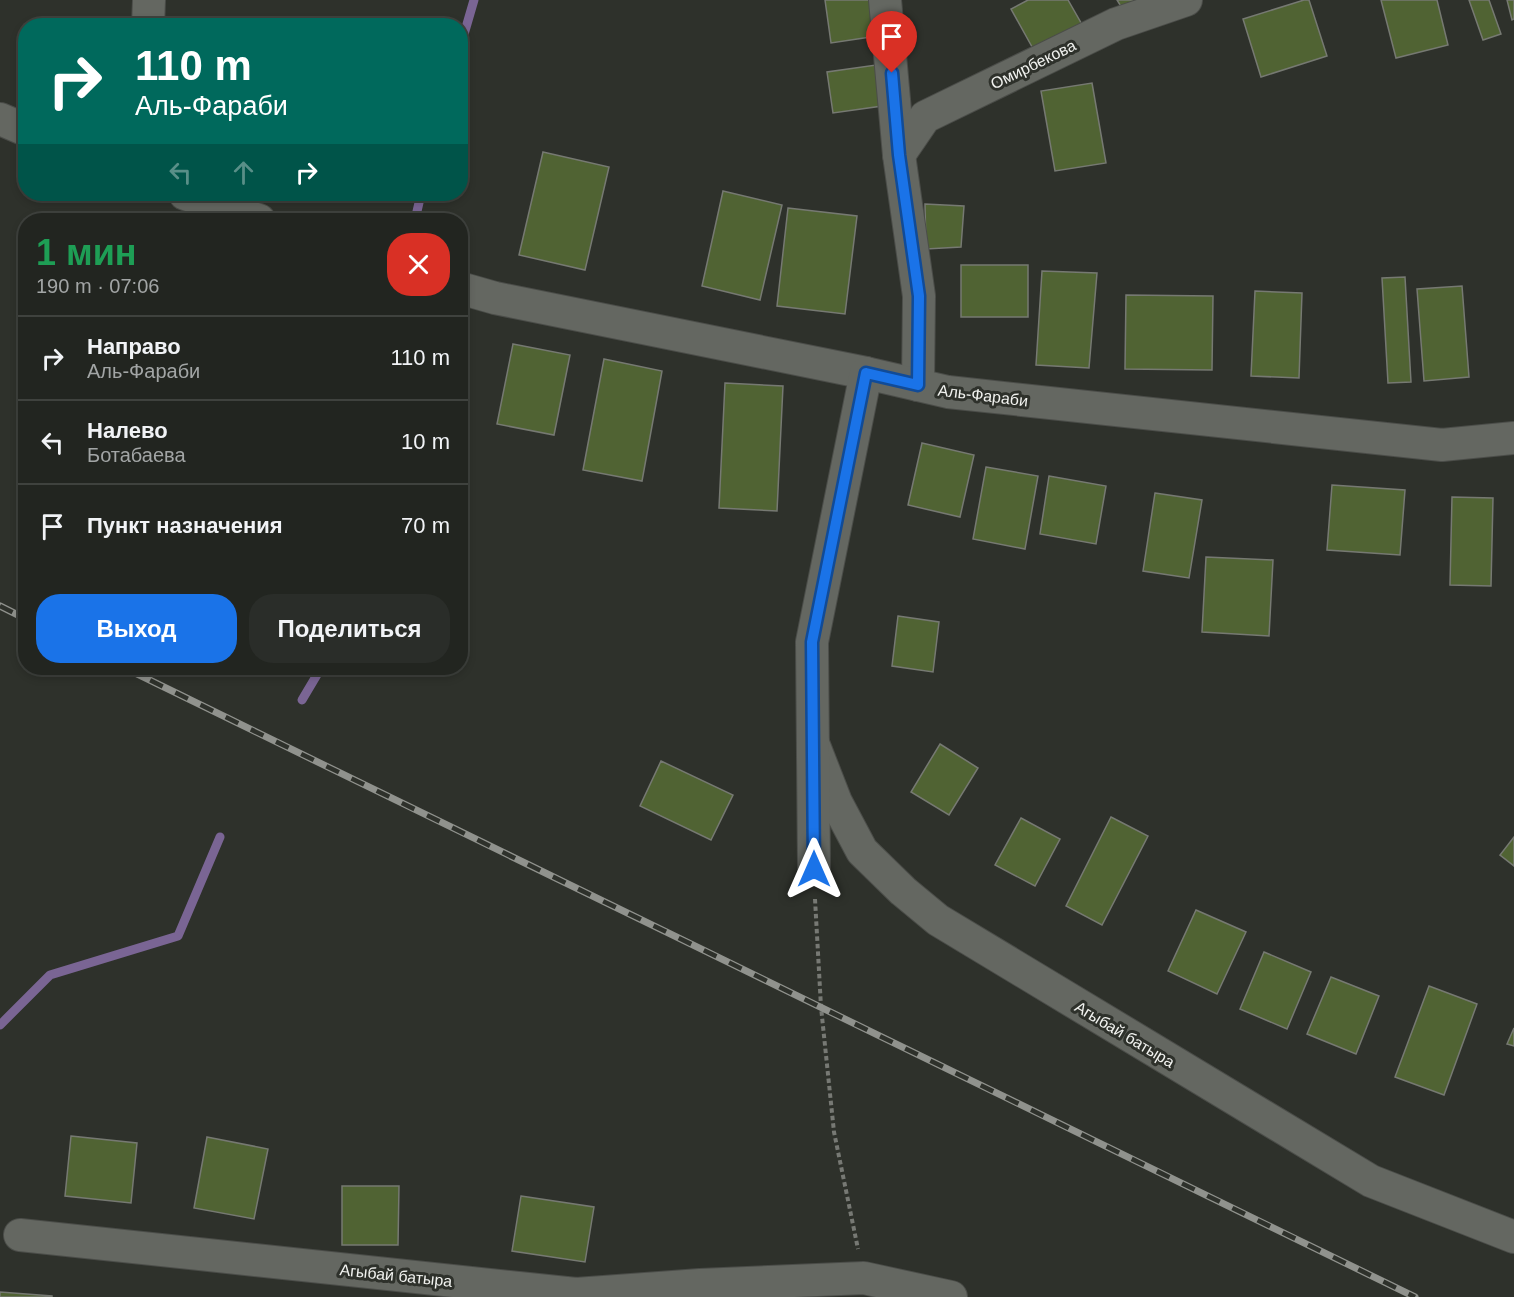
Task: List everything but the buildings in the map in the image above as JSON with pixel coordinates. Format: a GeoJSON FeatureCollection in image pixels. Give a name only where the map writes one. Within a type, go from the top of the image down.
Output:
{"type":"FeatureCollection","features":[{"type":"Feature","properties":{"kind":"street"},"geometry":{"type":"LineString","coordinates":[[148,18],[149,0]]}},
{"type":"Feature","properties":{"kind":"street"},"geometry":{"type":"LineString","coordinates":[[885,0],[899,155],[919,296],[918,385]]}},
{"type":"Feature","properties":{"kind":"street","name":"Омирбекова"},"geometry":{"type":"LineString","coordinates":[[899,155],[924,117],[1116,24],[1186,0]]}},
{"type":"Feature","properties":{"kind":"street"},"geometry":{"type":"LineString","coordinates":[[0,119],[18,127]]}},
{"type":"Feature","properties":{"kind":"street"},"geometry":{"type":"LineString","coordinates":[[205,201],[239,213]]}},
{"type":"Feature","properties":{"kind":"street","name":"Аль-Фараби"},"geometry":{"type":"LineString","coordinates":[[468,290],[495,298],[866,373],[948,392],[1442,445],[1514,438]]}},
{"type":"Feature","properties":{"kind":"street"},"geometry":{"type":"LineString","coordinates":[[814,869],[812,642],[866,373]]}},
{"type":"Feature","properties":{"kind":"street","name":"Агыбай батыра"},"geometry":{"type":"LineString","coordinates":[[813,743],[836,802],[862,851],[903,891],[938,920],[1371,1181],[1514,1237]]}},
{"type":"Feature","properties":{"kind":"street","name":"Агыбай батыра"},"geometry":{"type":"LineString","coordinates":[[20,1234],[576,1294],[700,1285],[866,1287],[951,1297]]}},
{"type":"Feature","properties":{"kind":"path"},"geometry":{"type":"LineString","coordinates":[[814,869],[821,1007],[834,1132],[866,1287]]}},
{"type":"Feature","properties":{"kind":"waterway"},"geometry":{"type":"LineString","coordinates":[[468,21],[474,0]]}},
{"type":"Feature","properties":{"kind":"waterway"},"geometry":{"type":"LineString","coordinates":[[417,213],[419,201]]}},
{"type":"Feature","properties":{"kind":"waterway"},"geometry":{"type":"LineString","coordinates":[[302,700],[317,675]]}},
{"type":"Feature","properties":{"kind":"waterway"},"geometry":{"type":"LineString","coordinates":[[0,1025],[50,975],[178,936],[220,837]]}},
{"type":"Feature","properties":{"kind":"railway"},"geometry":{"type":"LineString","coordinates":[[0,606],[18,615]]}},
{"type":"Feature","properties":{"kind":"railway"},"geometry":{"type":"LineString","coordinates":[[139,675],[1415,1297]]}},
{"type":"Feature","properties":{"kind":"route"},"geometry":{"type":"LineString","coordinates":[[814,869],[812,642],[866,373],[918,385],[919,296],[899,155],[892,73]]}}]}
